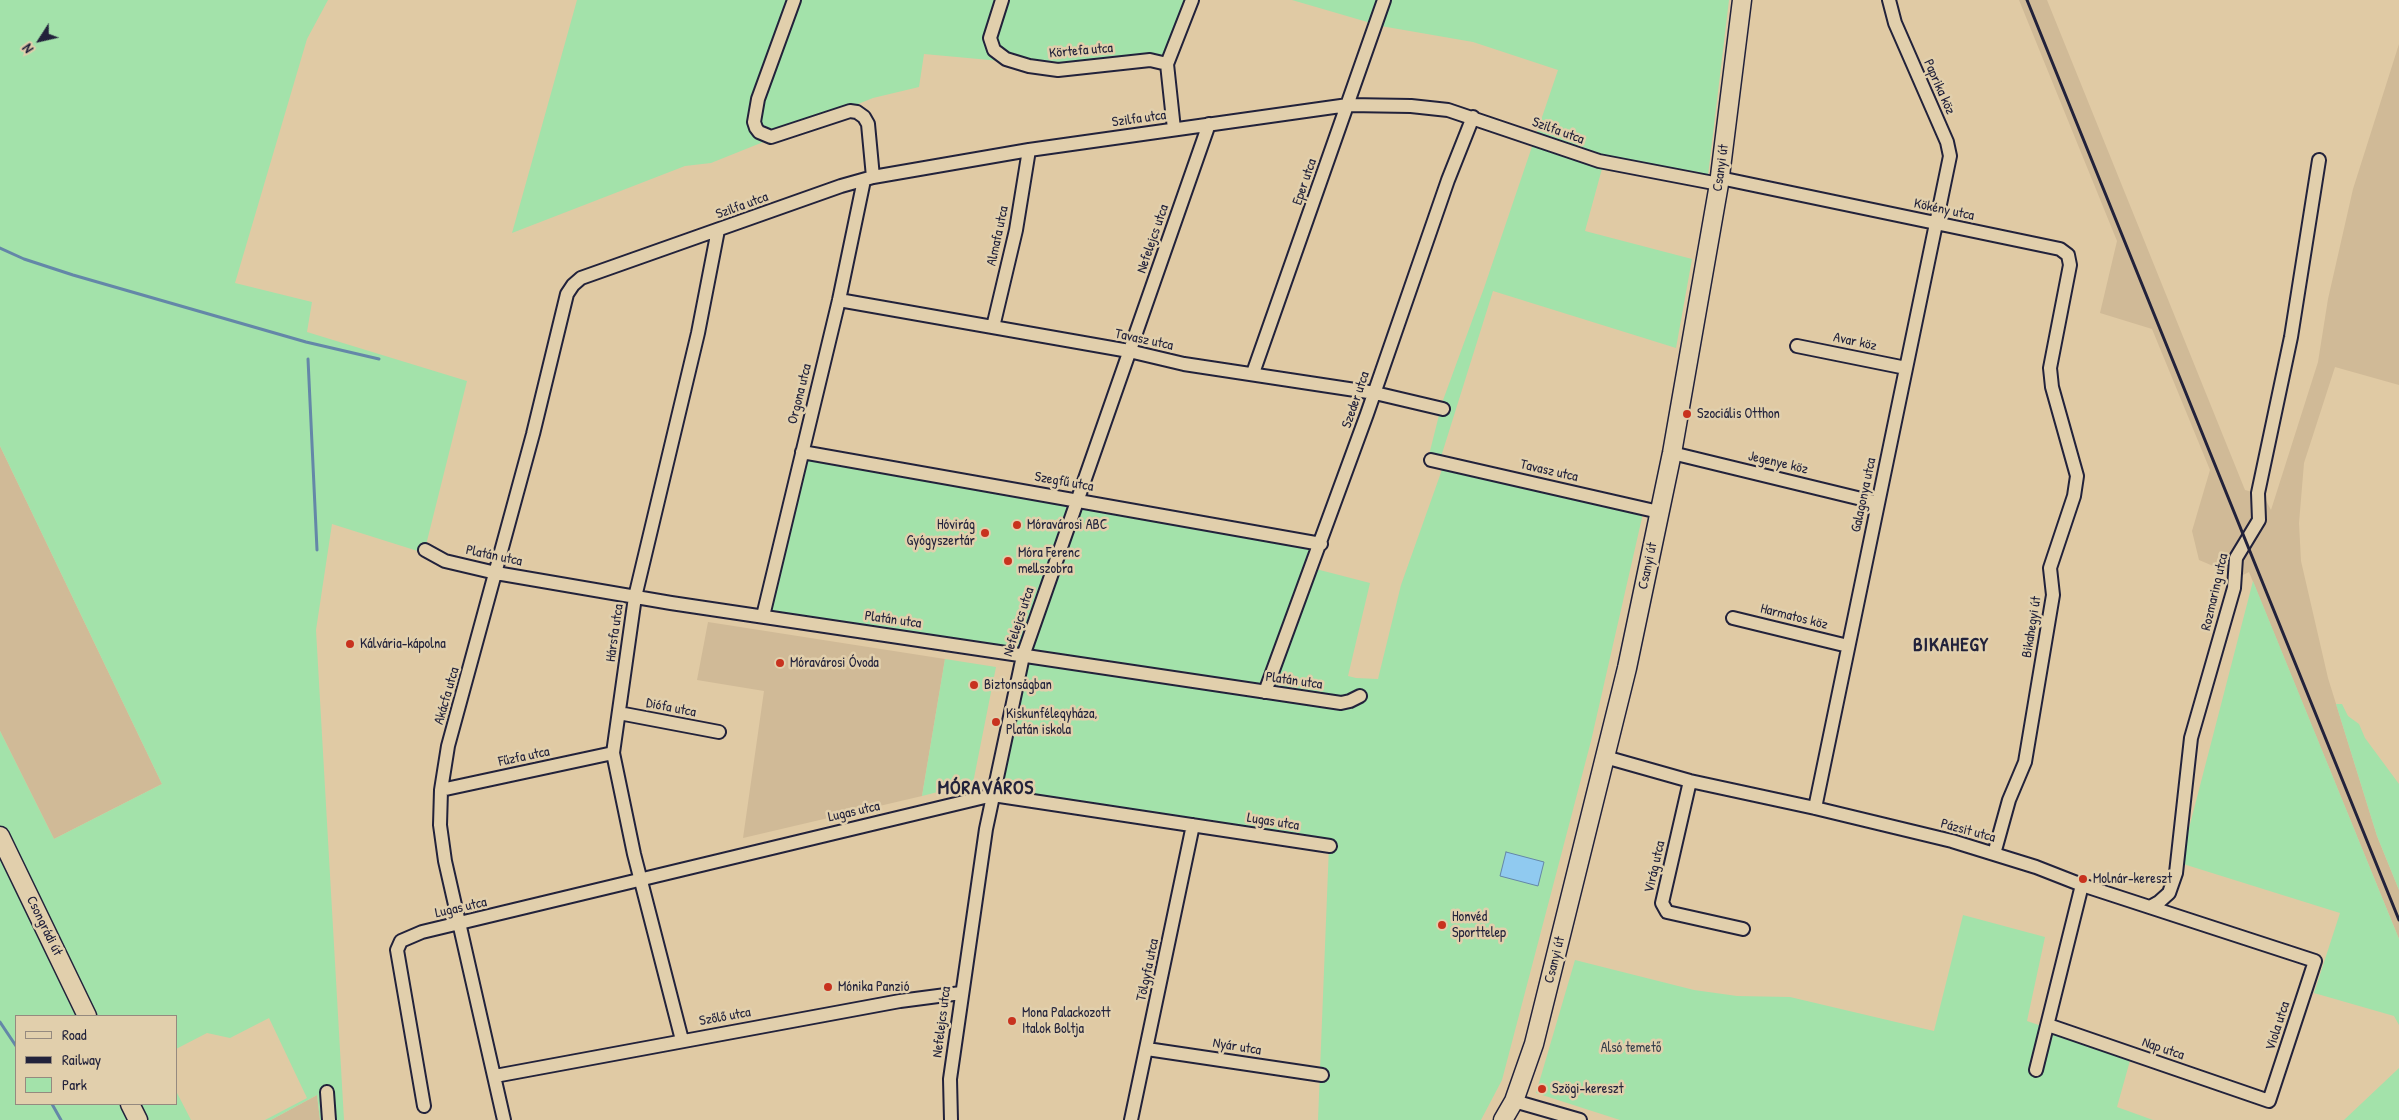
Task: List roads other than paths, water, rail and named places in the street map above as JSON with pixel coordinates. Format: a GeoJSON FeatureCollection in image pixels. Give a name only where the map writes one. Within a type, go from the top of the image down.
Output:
{"type":"FeatureCollection","features":[{"type":"Feature","properties":{"kind":"street","name":"Orgona utca"},"geometry":{"type":"LineString","coordinates":[[763,616],[868,178],[868,124],[857,112],[850,111],[771,137],[759,132],[756,128],[754,122],[758,98],[794,0]]}},
{"type":"Feature","properties":{"kind":"street","name":"Körtefa utca"},"geometry":{"type":"LineString","coordinates":[[1002,0],[990,38],[994,50],[1006,59],[1029,66],[1058,70],[1144,60],[1167,64]]}},
{"type":"Feature","properties":{"kind":"street"},"geometry":{"type":"LineString","coordinates":[[1174,129],[1167,64],[1192,0]]}},
{"type":"Feature","properties":{"kind":"street","name":"Eper utca"},"geometry":{"type":"LineString","coordinates":[[1253,373],[1384,0]]}},
{"type":"Feature","properties":{"kind":"street","name":"Csanyi út"},"geometry":{"type":"LineString","coordinates":[[1503,1120],[1514,1101],[1534,1044],[1627,668],[1672,454],[1720,181],[1742,0]]}},
{"type":"Feature","properties":{"kind":"street","name":"Paprika köz"},"geometry":{"type":"LineString","coordinates":[[1890,0],[1895,23],[1949,148],[1950,156],[1944,188]]}},
{"type":"Feature","properties":{"kind":"street","name":"Szilfa utca"},"geometry":{"type":"LineString","coordinates":[[573,285],[581,278],[868,178],[1029,150],[1348,105],[1410,106],[1448,110],[1599,161],[1720,181]]}},
{"type":"Feature","properties":{"kind":"street","name":"Szeder utca"},"geometry":{"type":"LineString","coordinates":[[1265,692],[1321,544],[1448,180],[1473,117]]}},
{"type":"Feature","properties":{"kind":"street","name":"Nefelejcs utca"},"geometry":{"type":"LineString","coordinates":[[951,1120],[950,1079],[961,993],[993,794],[1023,656],[1209,124]]}},
{"type":"Feature","properties":{"kind":"street","name":"Almafa utca"},"geometry":{"type":"LineString","coordinates":[[993,327],[1016,230],[1029,150]]}},
{"type":"Feature","properties":{"kind":"street","name":"Rozmaring utca"},"geometry":{"type":"LineString","coordinates":[[2150,907],[2169,893],[2176,873],[2191,738],[2234,588],[2236,558],[2259,520],[2258,493],[2291,337],[2319,160]]}},
{"type":"Feature","properties":{"kind":"street","name":"Kökény utca"},"geometry":{"type":"LineString","coordinates":[[1720,181],[2065,251],[2070,259],[2070,265],[2053,347]]}},
{"type":"Feature","properties":{"kind":"street","name":"Galagonya utca"},"geometry":{"type":"LineString","coordinates":[[1815,808],[1944,188]]}},
{"type":"Feature","properties":{"kind":"street","name":"Hársfa utca"},"geometry":{"type":"LineString","coordinates":[[682,1040],[634,854],[613,753],[635,597],[698,333],[718,230]]}},
{"type":"Feature","properties":{"kind":"street","name":"Akácfa utca"},"geometry":{"type":"LineString","coordinates":[[504,1120],[442,840],[441,790],[448,746],[496,573],[567,294],[573,285]]}},
{"type":"Feature","properties":{"kind":"street","name":"Tavasz utca"},"geometry":{"type":"LineString","coordinates":[[839,300],[1129,351],[1184,364],[1253,373],[1374,393],[1443,409]]}},
{"type":"Feature","properties":{"kind":"street","name":"Avar köz"},"geometry":{"type":"LineString","coordinates":[[1797,346],[1906,368]]}},
{"type":"Feature","properties":{"kind":"street","name":"Bikahegyi út"},"geometry":{"type":"LineString","coordinates":[[1994,854],[2009,800],[2025,762],[2053,595],[2050,568],[2075,489],[2077,476],[2052,387],[2050,368],[2053,347]]}},
{"type":"Feature","properties":{"kind":"street","name":"Szegfű utca"},"geometry":{"type":"LineString","coordinates":[[802,452],[1321,544]]}},
{"type":"Feature","properties":{"kind":"street","name":"Jegenye köz"},"geometry":{"type":"LineString","coordinates":[[1672,454],[1878,503]]}},
{"type":"Feature","properties":{"kind":"street","name":"Tavasz utca"},"geometry":{"type":"LineString","coordinates":[[1431,460],[1660,512]]}},
{"type":"Feature","properties":{"kind":"street","name":"Platán utca"},"geometry":{"type":"LineString","coordinates":[[425,550],[446,561],[496,573],[635,597],[1341,703],[1360,696]]}},
{"type":"Feature","properties":{"kind":"street","name":"Harmatos köz"},"geometry":{"type":"LineString","coordinates":[[1733,618],[1848,646]]}},
{"type":"Feature","properties":{"kind":"street","name":"Diófa utca"},"geometry":{"type":"LineString","coordinates":[[619,713],[719,732]]}},
{"type":"Feature","properties":{"kind":"street","name":"Fűzfa utca"},"geometry":{"type":"LineString","coordinates":[[441,790],[613,753]]}},
{"type":"Feature","properties":{"kind":"street","name":"Pázsit utca"},"geometry":{"type":"LineString","coordinates":[[1605,757],[1690,781],[1815,808],[1994,854],[2082,885],[2315,961]]}},
{"type":"Feature","properties":{"kind":"street","name":"Virág utca"},"geometry":{"type":"LineString","coordinates":[[1690,781],[1662,903],[1667,912],[1743,929]]}},
{"type":"Feature","properties":{"kind":"street","name":"Lugas utca"},"geometry":{"type":"LineString","coordinates":[[424,1106],[397,950],[401,941],[414,935],[993,794],[1330,846]]}},
{"type":"Feature","properties":{"kind":"street","name":"Tölgyfa utca"},"geometry":{"type":"LineString","coordinates":[[1131,1120],[1193,825]]}},
{"type":"Feature","properties":{"kind":"street","name":"Csongrádi út"},"geometry":{"type":"LineString","coordinates":[[0,836],[87,1015]]}},
{"type":"Feature","properties":{"kind":"street"},"geometry":{"type":"LineString","coordinates":[[2036,1070],[2082,885]]}},
{"type":"Feature","properties":{"kind":"street","name":"Viola utca"},"geometry":{"type":"LineString","coordinates":[[2268,1101],[2315,961]]}},
{"type":"Feature","properties":{"kind":"street","name":"Szőlő utca"},"geometry":{"type":"LineString","coordinates":[[495,1076],[900,1001],[961,993]]}},
{"type":"Feature","properties":{"kind":"street","name":"Nap utca"},"geometry":{"type":"LineString","coordinates":[[2048,1025],[2268,1101]]}},
{"type":"Feature","properties":{"kind":"street","name":"Nyár utca"},"geometry":{"type":"LineString","coordinates":[[1147,1049],[1322,1075]]}},
{"type":"Feature","properties":{"kind":"street"},"geometry":{"type":"LineString","coordinates":[[327,1092],[329,1120]]}},
{"type":"Feature","properties":{"kind":"street"},"geometry":{"type":"LineString","coordinates":[[1514,1101],[1580,1120]]}},
{"type":"Feature","properties":{"kind":"street"},"geometry":{"type":"LineString","coordinates":[[130,1105],[138,1120]]}},
{"type":"Feature","properties":{"kind":"water"},"geometry":{"type":"Polygon","coordinates":[[[1506,852],[1544,862],[1538,886],[1500,876],[1506,852]]]}},
{"type":"Feature","properties":{"kind":"waterway"},"geometry":{"type":"LineString","coordinates":[[0,248],[24,259],[73,275],[306,342],[379,359]]}},
{"type":"Feature","properties":{"kind":"waterway"},"geometry":{"type":"LineString","coordinates":[[308,359],[317,550]]}},
{"type":"Feature","properties":{"kind":"waterway"},"geometry":{"type":"LineString","coordinates":[[0,1022],[15,1044]]}},
{"type":"Feature","properties":{"kind":"waterway"},"geometry":{"type":"LineString","coordinates":[[53,1105],[61,1120]]}},
{"type":"Feature","properties":{"kind":"railway"},"geometry":{"type":"LineString","coordinates":[[2027,0],[2399,920]]}},
{"type":"Feature","properties":{"kind":"place","name":"Szociális Otthon"},"geometry":{"type":"Point","coordinates":[1687,414]}},
{"type":"Feature","properties":{"kind":"place","name":"Móravárosi ABC"},"geometry":{"type":"Point","coordinates":[1017,525]}},
{"type":"Feature","properties":{"kind":"place","name":"Hóvirág Gyógyszertár"},"geometry":{"type":"Point","coordinates":[985,533]}},
{"type":"Feature","properties":{"kind":"place","name":"Móra Ferenc mellszobra"},"geometry":{"type":"Point","coordinates":[1008,561]}},
{"type":"Feature","properties":{"kind":"place","name":"Kálvária-kápolna"},"geometry":{"type":"Point","coordinates":[350,644]}},
{"type":"Feature","properties":{"kind":"place","name":"Móravárosi Óvoda"},"geometry":{"type":"Point","coordinates":[780,663]}},
{"type":"Feature","properties":{"kind":"place","name":"Biztonságban"},"geometry":{"type":"Point","coordinates":[974,685]}},
{"type":"Feature","properties":{"kind":"place","name":"Kiskunfélegyháza, Platán iskola"},"geometry":{"type":"Point","coordinates":[996,722]}},
{"type":"Feature","properties":{"kind":"place","name":"Molnár-kereszt"},"geometry":{"type":"Point","coordinates":[2083,879]}},
{"type":"Feature","properties":{"kind":"place","name":"Honvéd Sporttelep"},"geometry":{"type":"Point","coordinates":[1442,925]}},
{"type":"Feature","properties":{"kind":"place","name":"Mónika Panzió"},"geometry":{"type":"Point","coordinates":[828,987]}},
{"type":"Feature","properties":{"kind":"place","name":"Mona Palackozott Italok Boltja"},"geometry":{"type":"Point","coordinates":[1012,1021]}},
{"type":"Feature","properties":{"kind":"place","name":"Szögi-kereszt"},"geometry":{"type":"Point","coordinates":[1542,1089]}},
{"type":"Feature","properties":{"kind":"district","name":"BIKAHEGY"},"geometry":{"type":"Point","coordinates":[1951,646]}},
{"type":"Feature","properties":{"kind":"district","name":"MÓRAVÁROS"},"geometry":{"type":"Point","coordinates":[986,789]}},
{"type":"Feature","properties":{"kind":"park label","name":"Alsó temető"},"geometry":{"type":"Point","coordinates":[1631,1048]}}]}
